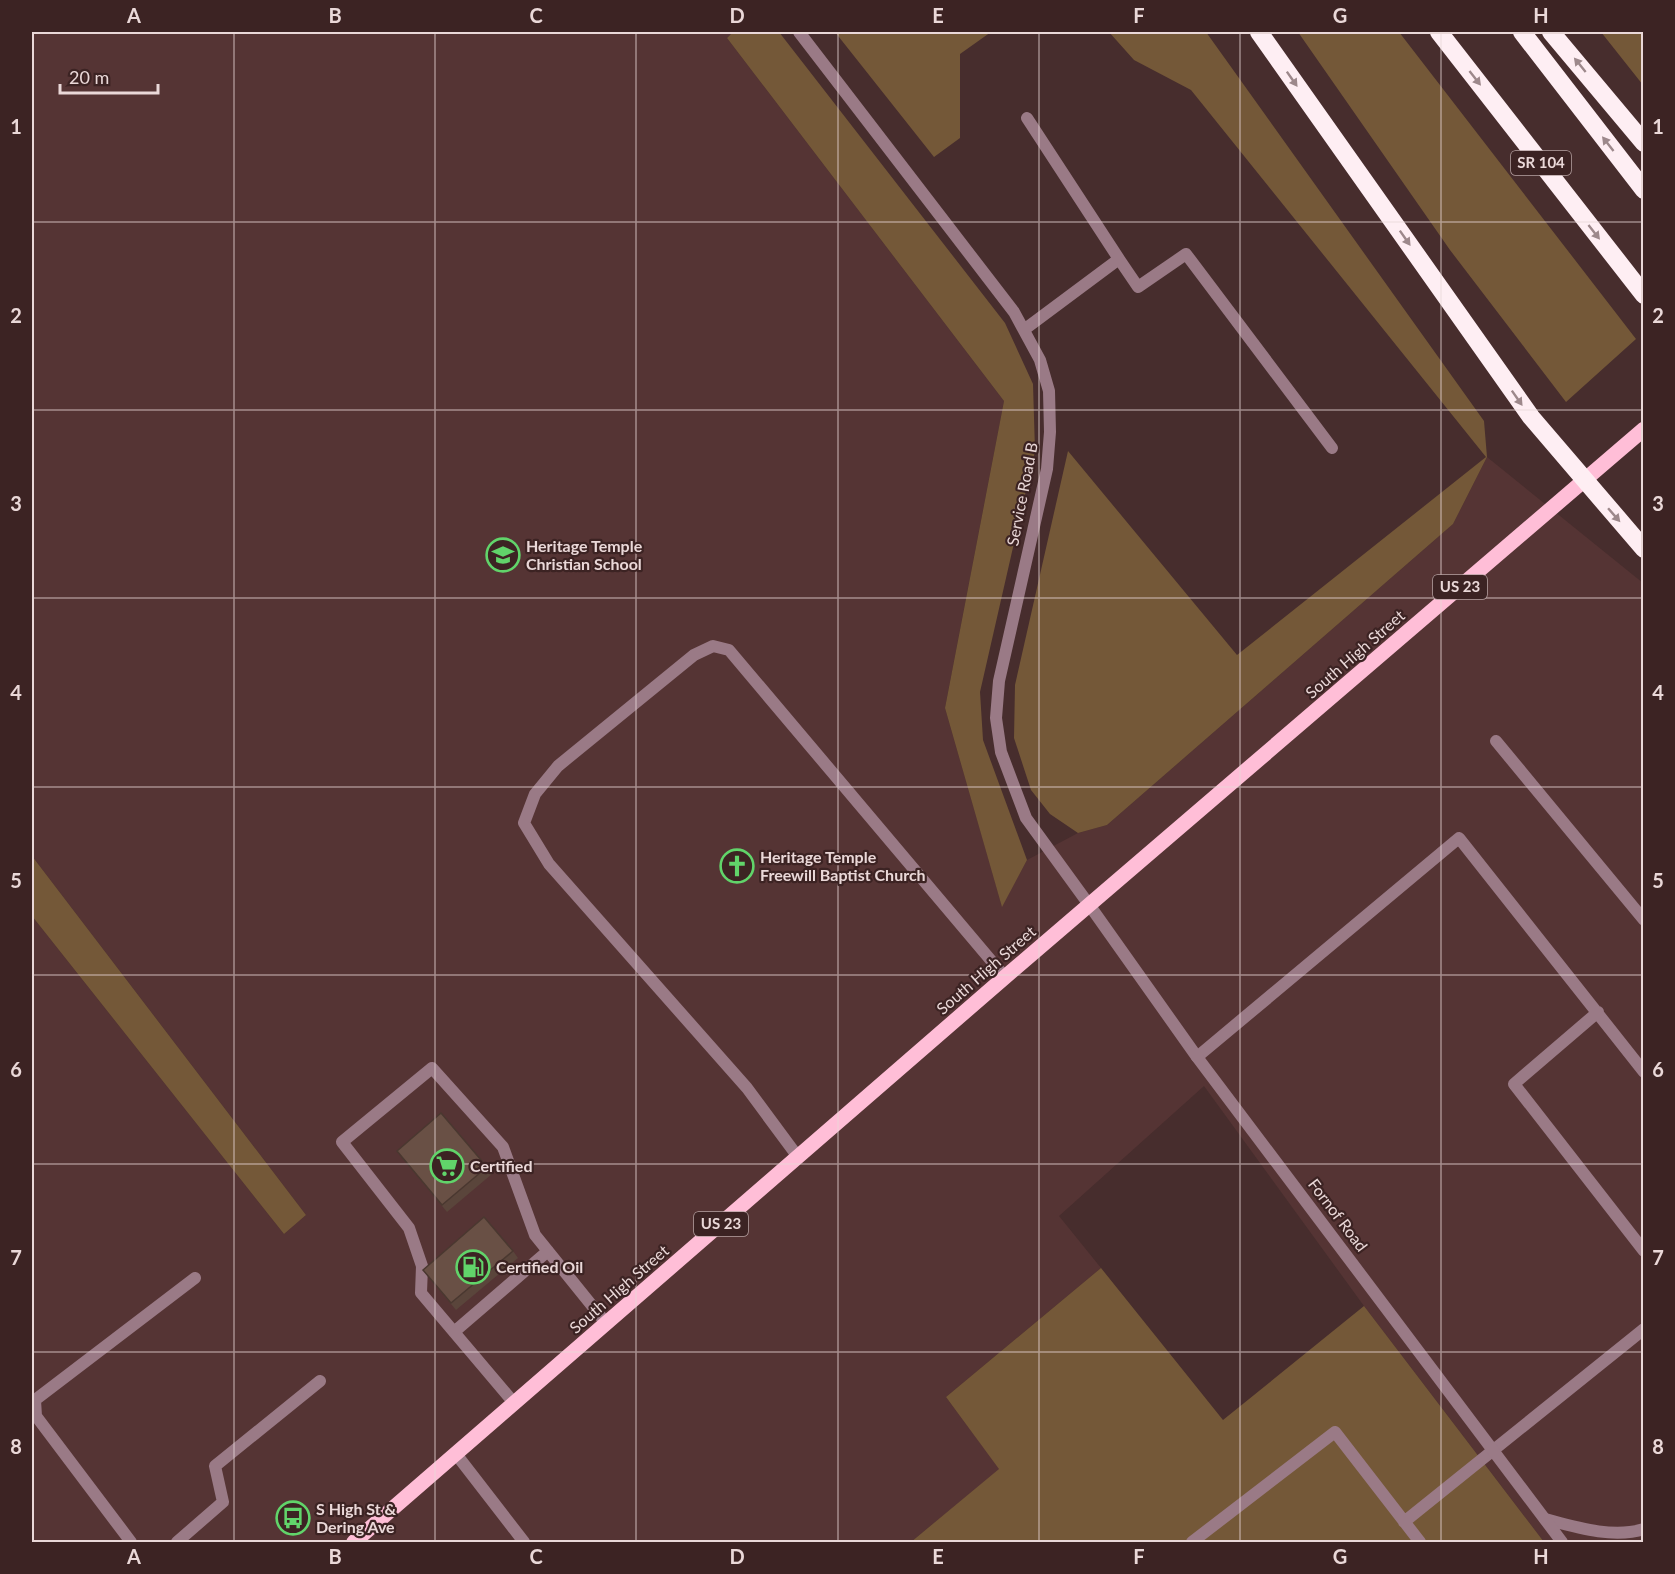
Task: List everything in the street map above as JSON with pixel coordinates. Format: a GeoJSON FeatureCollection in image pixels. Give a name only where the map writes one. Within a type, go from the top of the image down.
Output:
{"type":"FeatureCollection","features":[{"type":"Feature","properties":{"kind":"highway"},"geometry":{"type":"LineString","coordinates":[[1258,32],[1532,417],[1644,549]]}},
{"type":"Feature","properties":{"kind":"highway","name":"SR 104"},"geometry":{"type":"LineString","coordinates":[[1439,32],[1644,295]]}},
{"type":"Feature","properties":{"kind":"highway"},"geometry":{"type":"LineString","coordinates":[[1522,32],[1644,190]]}},
{"type":"Feature","properties":{"kind":"highway"},"geometry":{"type":"LineString","coordinates":[[1551,32],[1644,143]]}},
{"type":"Feature","properties":{"kind":"main road","name":"South High Street"},"geometry":{"type":"LineString","coordinates":[[354,1542],[1005,977],[1639,433]]}},
{"type":"Feature","properties":{"kind":"street","name":"Service Road B"},"geometry":{"type":"LineString","coordinates":[[799,32],[1025,329],[1040,360],[1049,392],[1050,432],[1047,469],[999,681],[996,718],[1001,752],[1026,818],[1090,906]]}},
{"type":"Feature","properties":{"kind":"street"},"geometry":{"type":"LineString","coordinates":[[1027,117],[1138,287],[1186,254],[1332,448]]}},
{"type":"Feature","properties":{"kind":"street"},"geometry":{"type":"LineString","coordinates":[[1025,329],[1119,259]]}},
{"type":"Feature","properties":{"kind":"street"},"geometry":{"type":"LineString","coordinates":[[798,1158],[747,1088],[549,864],[525,823],[535,794],[558,766],[694,655],[713,646],[729,650],[1005,977]]}},
{"type":"Feature","properties":{"kind":"street"},"geometry":{"type":"LineString","coordinates":[[1496,741],[1644,920]]}},
{"type":"Feature","properties":{"kind":"street"},"geometry":{"type":"LineString","coordinates":[[1197,1057],[1459,838],[1644,1072]]}},
{"type":"Feature","properties":{"kind":"street","name":"Fornof Road"},"geometry":{"type":"LineString","coordinates":[[1090,906],[1197,1057],[1562,1542]]}},
{"type":"Feature","properties":{"kind":"street"},"geometry":{"type":"LineString","coordinates":[[1598,1012],[1515,1084],[1644,1251]]}},
{"type":"Feature","properties":{"kind":"street"},"geometry":{"type":"LineString","coordinates":[[514,1403],[421,1293],[422,1266],[410,1228],[342,1142],[432,1068],[503,1147],[535,1235],[606,1323]]}},
{"type":"Feature","properties":{"kind":"street"},"geometry":{"type":"LineString","coordinates":[[454,1332],[548,1251]]}},
{"type":"Feature","properties":{"kind":"street"},"geometry":{"type":"LineString","coordinates":[[131,1542],[36,1416],[35,1400],[195,1278]]}},
{"type":"Feature","properties":{"kind":"street"},"geometry":{"type":"LineString","coordinates":[[1404,1522],[1644,1329]]}},
{"type":"Feature","properties":{"kind":"street"},"geometry":{"type":"LineString","coordinates":[[177,1542],[223,1502],[215,1466],[320,1381]]}},
{"type":"Feature","properties":{"kind":"street"},"geometry":{"type":"LineString","coordinates":[[1192,1542],[1335,1432],[1420,1542]]}},
{"type":"Feature","properties":{"kind":"street"},"geometry":{"type":"LineString","coordinates":[[456,1454],[524,1542]]}},
{"type":"Feature","properties":{"kind":"street"},"geometry":{"type":"LineString","coordinates":[[1545,1519],[1583,1529],[1633,1533],[1644,1529]]}},
{"type":"Feature","properties":{"kind":"shaded area"},"geometry":{"type":"Polygon","coordinates":[[[32,32],[733,32],[727,38],[1004,401],[945,708],[1002,906],[1027,860],[1078,833],[1107,825],[1453,524],[1487,457],[1643,583],[1643,1542],[1544,1542],[1364,1306],[1204,1086],[1059,1216],[1101,1268],[946,1397],[1000,1469],[911,1542],[32,1542],[32,916],[284,1234],[306,1215],[32,856],[32,32]]]}},
{"type":"Feature","properties":{"kind":"shaded area"},"geometry":{"type":"Polygon","coordinates":[[[733,32],[779,32],[1005,323],[1033,384],[1035,451],[980,692],[983,740],[1027,860],[1002,907],[945,708],[1004,401],[727,38],[733,32]]]}},
{"type":"Feature","properties":{"kind":"shaded area"},"geometry":{"type":"Polygon","coordinates":[[[835,32],[991,32],[960,54],[960,138],[934,157],[835,32]]]}},
{"type":"Feature","properties":{"kind":"shaded area"},"geometry":{"type":"Polygon","coordinates":[[[1109,32],[1206,32],[1484,421],[1487,457],[1453,524],[1107,825],[1078,833],[1050,814],[1031,790],[1014,738],[1015,685],[1068,451],[1237,655],[1486,457],[1191,90],[1134,60],[1109,32]]]}},
{"type":"Feature","properties":{"kind":"shaded area"},"geometry":{"type":"Polygon","coordinates":[[[1298,32],[1399,32],[1636,339],[1566,402],[1450,250],[1298,32]]]}},
{"type":"Feature","properties":{"kind":"shaded area"},"geometry":{"type":"Polygon","coordinates":[[[1601,32],[1643,32],[1643,85],[1601,32]]]}},
{"type":"Feature","properties":{"kind":"shaded area"},"geometry":{"type":"Polygon","coordinates":[[[32,856],[306,1215],[284,1234],[32,916],[32,856]]]}},
{"type":"Feature","properties":{"kind":"shaded area"},"geometry":{"type":"Polygon","coordinates":[[[1101,1268],[1223,1420],[1364,1306],[1544,1542],[911,1542],[999,1469],[946,1397],[1101,1268]]]}},
{"type":"Feature","properties":{"kind":"building","name":"Certified"},"geometry":{"type":"Polygon","coordinates":[[[441,1113],[487,1167],[442,1205],[397,1151],[441,1113]]]}},
{"type":"Feature","properties":{"kind":"building","name":"Certified Oil"},"geometry":{"type":"Polygon","coordinates":[[[484,1217],[513,1251],[451,1303],[423,1270],[484,1217]]]}},
{"type":"Feature","properties":{"kind":"place","name":"Heritage Temple Christian School"},"geometry":{"type":"Point","coordinates":[503,555]}},
{"type":"Feature","properties":{"kind":"place","name":"Heritage Temple Freewill Baptist Church"},"geometry":{"type":"Point","coordinates":[737,866]}},
{"type":"Feature","properties":{"kind":"place","name":"Certified"},"geometry":{"type":"Point","coordinates":[447,1166]}},
{"type":"Feature","properties":{"kind":"place","name":"Certified Oil"},"geometry":{"type":"Point","coordinates":[473,1267]}},
{"type":"Feature","properties":{"kind":"place","name":"S High St & Dering Ave"},"geometry":{"type":"Point","coordinates":[293,1518]}}]}
